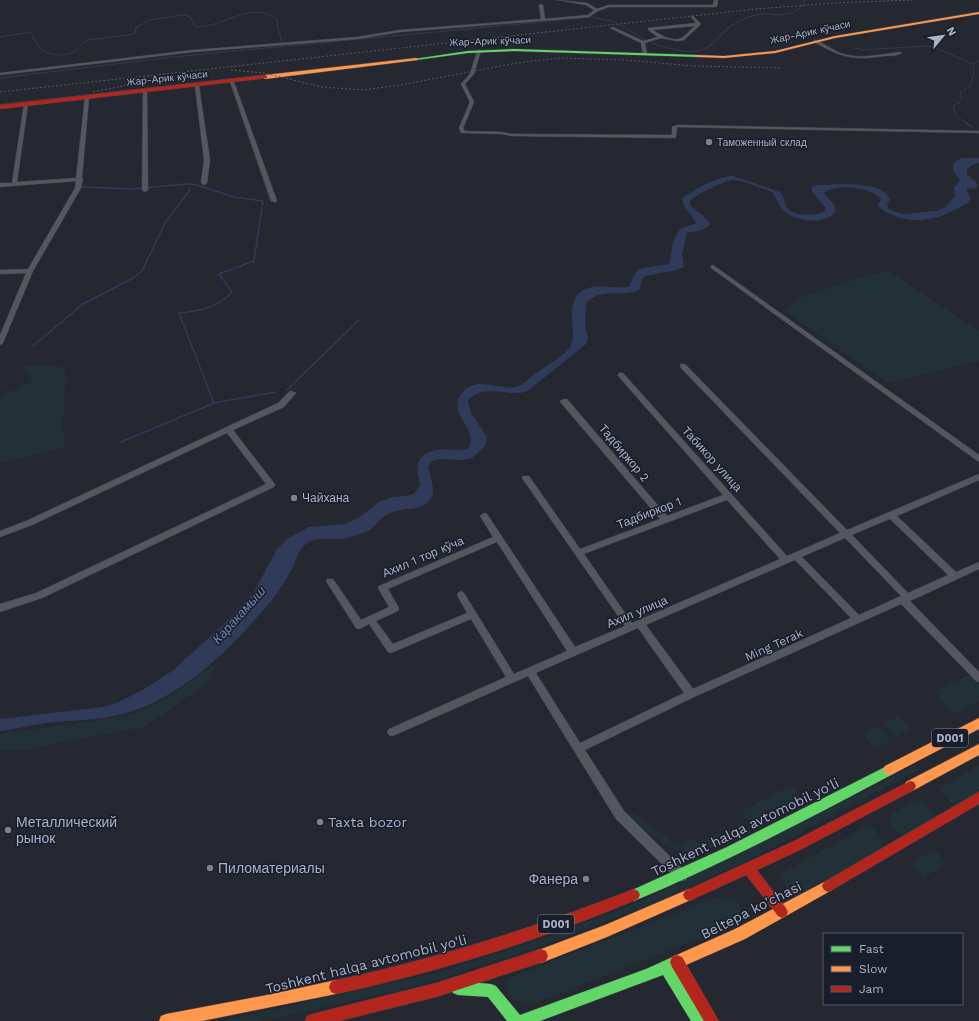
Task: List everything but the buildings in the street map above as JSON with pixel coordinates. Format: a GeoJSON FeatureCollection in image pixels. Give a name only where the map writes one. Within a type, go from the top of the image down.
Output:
{"type":"FeatureCollection","features":[{"type":"Feature","properties":{"kind":"main road","name":"Жар-Арик кўчаси"},"geometry":{"type":"LineString","coordinates":[[0,107],[198,86],[388,61],[479,51],[510,50],[735,56],[775,52],[815,41],[979,13]]}},
{"type":"Feature","properties":{"kind":"main road","name":"Toshkent halqa avtomobil yo'li"},"geometry":{"type":"LineString","coordinates":[[166,1021],[340,987],[438,963],[484,949],[587,913],[682,876],[925,759],[979,723]]}},
{"type":"Feature","properties":{"kind":"main road","name":"D001"},"geometry":{"type":"LineString","coordinates":[[312,1021],[447,987],[602,932],[749,869],[937,773],[979,749]]}},
{"type":"Feature","properties":{"kind":"main road"},"geometry":{"type":"LineString","coordinates":[[925,759],[937,773]]}},
{"type":"Feature","properties":{"kind":"main road","name":"Beltepa ko'chasi"},"geometry":{"type":"LineString","coordinates":[[522,1021],[666,967],[740,934],[782,912],[979,798]]}},
{"type":"Feature","properties":{"kind":"main road"},"geometry":{"type":"LineString","coordinates":[[749,869],[782,912]]}},
{"type":"Feature","properties":{"kind":"main road"},"geometry":{"type":"LineString","coordinates":[[677,962],[712,1021]]}},
{"type":"Feature","properties":{"kind":"main road"},"geometry":{"type":"LineString","coordinates":[[666,967],[699,1021]]}},
{"type":"Feature","properties":{"kind":"main road"},"geometry":{"type":"LineString","coordinates":[[494,985],[504,968]]}},
{"type":"Feature","properties":{"kind":"main road"},"geometry":{"type":"LineString","coordinates":[[447,987],[494,985]]}},
{"type":"Feature","properties":{"kind":"main road"},"geometry":{"type":"LineString","coordinates":[[494,985],[516,1021]]}},
{"type":"Feature","properties":{"kind":"street"},"geometry":{"type":"LineString","coordinates":[[559,0],[587,4],[597,10]]}},
{"type":"Feature","properties":{"kind":"street"},"geometry":{"type":"LineString","coordinates":[[609,6],[611,0]]}},
{"type":"Feature","properties":{"kind":"street"},"geometry":{"type":"LineString","coordinates":[[0,74],[194,51],[314,40],[357,38],[400,30],[435,29],[589,16],[597,10],[609,6],[715,6],[716,0]]}},
{"type":"Feature","properties":{"kind":"street"},"geometry":{"type":"LineString","coordinates":[[541,5],[543,20]]}},
{"type":"Feature","properties":{"kind":"street"},"geometry":{"type":"LineString","coordinates":[[693,17],[700,24]]}},
{"type":"Feature","properties":{"kind":"street"},"geometry":{"type":"LineString","coordinates":[[700,24],[683,39],[677,40],[661,37],[649,29],[700,24]]}},
{"type":"Feature","properties":{"kind":"street"},"geometry":{"type":"LineString","coordinates":[[612,28],[643,42],[661,37]]}},
{"type":"Feature","properties":{"kind":"street"},"geometry":{"type":"LineString","coordinates":[[815,41],[844,55],[857,57],[900,53]]}},
{"type":"Feature","properties":{"kind":"street"},"geometry":{"type":"LineString","coordinates":[[643,42],[645,54]]}},
{"type":"Feature","properties":{"kind":"street"},"geometry":{"type":"LineString","coordinates":[[479,51],[472,74],[463,84],[472,102],[467,110],[466,120],[461,128],[463,132],[502,133],[511,135],[674,137],[674,127],[677,126],[979,132]]}},
{"type":"Feature","properties":{"kind":"street"},"geometry":{"type":"LineString","coordinates":[[232,82],[274,201]]}},
{"type":"Feature","properties":{"kind":"street"},"geometry":{"type":"LineString","coordinates":[[198,86],[207,160],[204,183]]}},
{"type":"Feature","properties":{"kind":"street"},"geometry":{"type":"LineString","coordinates":[[145,92],[145,190]]}},
{"type":"Feature","properties":{"kind":"street"},"geometry":{"type":"LineString","coordinates":[[0,343],[30,271],[78,188],[87,98]]}},
{"type":"Feature","properties":{"kind":"street"},"geometry":{"type":"LineString","coordinates":[[14,184],[26,104]]}},
{"type":"Feature","properties":{"kind":"street"},"geometry":{"type":"LineString","coordinates":[[0,185],[80,179]]}},
{"type":"Feature","properties":{"kind":"street"},"geometry":{"type":"LineString","coordinates":[[713,267],[979,459]]}},
{"type":"Feature","properties":{"kind":"street"},"geometry":{"type":"LineString","coordinates":[[0,272],[30,271]]}},
{"type":"Feature","properties":{"kind":"street"},"geometry":{"type":"LineString","coordinates":[[683,366],[846,535],[979,678]]}},
{"type":"Feature","properties":{"kind":"street","name":"Табикор улица"},"geometry":{"type":"LineString","coordinates":[[621,374],[786,561]]}},
{"type":"Feature","properties":{"kind":"street"},"geometry":{"type":"LineString","coordinates":[[0,534],[29,523],[281,405],[292,393]]}},
{"type":"Feature","properties":{"kind":"street","name":"Тадбиркор 2"},"geometry":{"type":"LineString","coordinates":[[564,401],[665,520]]}},
{"type":"Feature","properties":{"kind":"street"},"geometry":{"type":"LineString","coordinates":[[0,608],[39,596],[271,485],[229,430]]}},
{"type":"Feature","properties":{"kind":"street","name":"Ахил улица"},"geometry":{"type":"LineString","coordinates":[[392,732],[573,652],[979,477]]}},
{"type":"Feature","properties":{"kind":"street"},"geometry":{"type":"LineString","coordinates":[[526,478],[631,628]]}},
{"type":"Feature","properties":{"kind":"street","name":"Тадбиркор 1"},"geometry":{"type":"LineString","coordinates":[[578,553],[729,496]]}},
{"type":"Feature","properties":{"kind":"street"},"geometry":{"type":"LineString","coordinates":[[891,515],[955,576]]}},
{"type":"Feature","properties":{"kind":"street"},"geometry":{"type":"LineString","coordinates":[[484,516],[573,652]]}},
{"type":"Feature","properties":{"kind":"street","name":"Ахил 1 тор кўча"},"geometry":{"type":"LineString","coordinates":[[330,582],[359,624],[395,608],[382,588],[498,538]]}},
{"type":"Feature","properties":{"kind":"street"},"geometry":{"type":"LineString","coordinates":[[796,556],[858,620]]}},
{"type":"Feature","properties":{"kind":"street","name":"Ming Terak"},"geometry":{"type":"LineString","coordinates":[[579,748],[691,694],[979,565]]}},
{"type":"Feature","properties":{"kind":"street"},"geometry":{"type":"LineString","coordinates":[[461,595],[512,679]]}},
{"type":"Feature","properties":{"kind":"street"},"geometry":{"type":"LineString","coordinates":[[370,619],[391,649],[473,614]]}},
{"type":"Feature","properties":{"kind":"street"},"geometry":{"type":"LineString","coordinates":[[640,624],[691,694]]}},
{"type":"Feature","properties":{"kind":"street"},"geometry":{"type":"LineString","coordinates":[[530,671],[620,815],[682,876]]}},
{"type":"Feature","properties":{"kind":"shaded area"},"geometry":{"type":"Polygon","coordinates":[[[889,271],[979,331],[979,361],[899,381],[885,381],[786,312],[797,299],[869,275],[889,271]]]}},
{"type":"Feature","properties":{"kind":"shaded area"},"geometry":{"type":"Polygon","coordinates":[[[20,365],[63,367],[66,374],[63,423],[64,448],[0,463],[0,397],[34,380],[20,365]]]}},
{"type":"Feature","properties":{"kind":"shaded area"},"geometry":{"type":"Polygon","coordinates":[[[217,662],[208,683],[144,727],[36,747],[31,750],[0,750],[0,734],[127,716],[149,708],[173,694],[217,662]]]}},
{"type":"Feature","properties":{"kind":"shaded area"},"geometry":{"type":"Polygon","coordinates":[[[970,674],[979,683],[979,701],[954,714],[934,691],[970,674]]]}},
{"type":"Feature","properties":{"kind":"shaded area"},"geometry":{"type":"Polygon","coordinates":[[[899,716],[911,729],[896,737],[884,723],[899,716]]]}},
{"type":"Feature","properties":{"kind":"shaded area"},"geometry":{"type":"Polygon","coordinates":[[[878,726],[891,740],[875,749],[863,734],[878,726]]]}},
{"type":"Feature","properties":{"kind":"shaded area"},"geometry":{"type":"Polygon","coordinates":[[[916,765],[920,769],[751,859],[654,903],[548,944],[434,981],[394,992],[260,1021],[222,1021],[436,973],[548,937],[652,896],[916,765]]]}},
{"type":"Feature","properties":{"kind":"shaded area"},"geometry":{"type":"Polygon","coordinates":[[[979,765],[979,793],[955,806],[942,794],[940,788],[979,765]]]}},
{"type":"Feature","properties":{"kind":"shaded area"},"geometry":{"type":"Polygon","coordinates":[[[791,785],[804,802],[755,829],[742,811],[791,785]]]}},
{"type":"Feature","properties":{"kind":"shaded area"},"geometry":{"type":"Polygon","coordinates":[[[916,800],[925,803],[935,817],[905,836],[894,828],[889,816],[916,800]]]}},
{"type":"Feature","properties":{"kind":"shaded area"},"geometry":{"type":"Polygon","coordinates":[[[633,813],[677,845],[691,838],[697,843],[720,832],[726,839],[704,851],[694,853],[683,852],[663,843],[627,815],[633,813]]]}},
{"type":"Feature","properties":{"kind":"shaded area"},"geometry":{"type":"Polygon","coordinates":[[[867,826],[873,828],[884,841],[883,848],[794,897],[781,880],[784,872],[867,826]]]}},
{"type":"Feature","properties":{"kind":"shaded area"},"geometry":{"type":"Polygon","coordinates":[[[934,849],[947,863],[924,878],[912,864],[934,849]]]}},
{"type":"Feature","properties":{"kind":"shaded area"},"geometry":{"type":"Polygon","coordinates":[[[722,896],[736,901],[745,917],[743,921],[531,1005],[521,1003],[513,999],[508,992],[507,982],[511,977],[722,896]]]}},
{"type":"Feature","properties":{"kind":"water","name":"Каракамыш"},"geometry":{"type":"Polygon","coordinates":[[[962,158],[979,158],[979,163],[972,165],[967,169],[967,174],[978,185],[976,188],[966,189],[971,199],[948,213],[928,219],[917,220],[897,217],[878,206],[881,199],[876,195],[862,189],[844,187],[829,190],[824,193],[835,206],[835,212],[824,219],[816,220],[801,219],[787,213],[782,209],[772,192],[737,180],[724,182],[693,198],[690,201],[690,205],[704,216],[710,225],[702,230],[687,233],[682,254],[684,267],[677,270],[645,276],[639,290],[625,293],[598,295],[592,298],[586,303],[585,325],[588,339],[586,344],[529,390],[518,393],[491,391],[478,393],[473,396],[468,401],[471,413],[487,437],[485,446],[472,458],[461,460],[440,459],[431,462],[428,468],[432,481],[433,493],[428,502],[423,506],[391,512],[383,517],[370,530],[347,538],[318,539],[305,544],[298,554],[292,569],[280,589],[252,623],[221,655],[187,683],[168,694],[149,704],[111,717],[54,722],[0,731],[0,719],[104,707],[121,701],[146,688],[172,671],[239,609],[254,592],[277,549],[287,539],[309,527],[345,524],[360,517],[379,502],[392,497],[414,494],[420,485],[417,466],[421,457],[426,453],[433,451],[468,449],[471,441],[470,434],[457,408],[457,402],[461,394],[467,388],[475,385],[483,384],[507,388],[521,385],[558,358],[570,347],[573,334],[573,302],[583,290],[594,287],[629,287],[634,275],[639,269],[669,264],[674,240],[678,232],[683,228],[696,223],[684,206],[682,199],[692,192],[721,178],[733,176],[780,192],[788,209],[792,212],[812,215],[825,211],[825,207],[812,192],[812,187],[817,185],[846,184],[869,186],[886,193],[890,200],[887,203],[888,208],[895,212],[904,214],[936,211],[946,207],[955,196],[954,187],[960,180],[953,170],[953,165],[962,158]]]}},
{"type":"Feature","properties":{"kind":"waterway"},"geometry":{"type":"LineString","coordinates":[[651,43],[681,51],[699,51],[711,45],[727,29],[740,21],[757,15],[787,14],[794,12],[800,8],[806,0]]}},
{"type":"Feature","properties":{"kind":"waterway"},"geometry":{"type":"LineString","coordinates":[[0,37],[30,32],[43,51],[57,55],[66,55],[74,52],[89,40],[135,34],[136,28],[149,20],[184,15],[190,17],[196,27],[207,26],[248,13],[257,12],[267,14],[277,19],[282,45]]}},
{"type":"Feature","properties":{"kind":"waterway"},"geometry":{"type":"LineString","coordinates":[[0,78],[172,57],[592,17],[615,22],[647,41]]}},
{"type":"Feature","properties":{"kind":"waterway"},"geometry":{"type":"LineString","coordinates":[[856,48],[863,50],[926,46],[933,47],[973,64]]}},
{"type":"Feature","properties":{"kind":"waterway"},"geometry":{"type":"LineString","coordinates":[[973,64],[979,61]]}},
{"type":"Feature","properties":{"kind":"waterway"},"geometry":{"type":"LineString","coordinates":[[967,124],[956,116],[953,106],[959,103],[962,99],[960,93],[971,85],[974,70],[973,64]]}},
{"type":"Feature","properties":{"kind":"waterway"},"geometry":{"type":"LineString","coordinates":[[966,123],[972,127]]}},
{"type":"Feature","properties":{"kind":"waterway"},"geometry":{"type":"LineString","coordinates":[[82,187],[132,189],[185,184],[197,185],[234,197],[263,201],[254,261],[219,274],[232,292],[220,302],[208,308],[179,313],[214,403]]}},
{"type":"Feature","properties":{"kind":"waterway"},"geometry":{"type":"LineString","coordinates":[[34,345],[83,304],[133,278],[142,271],[165,223],[190,190]]}},
{"type":"Feature","properties":{"kind":"waterway"},"geometry":{"type":"LineString","coordinates":[[287,390],[359,320]]}},
{"type":"Feature","properties":{"kind":"waterway"},"geometry":{"type":"LineString","coordinates":[[214,403],[275,392]]}},
{"type":"Feature","properties":{"kind":"waterway"},"geometry":{"type":"LineString","coordinates":[[121,442],[214,403]]}},
{"type":"Feature","properties":{"kind":"railway"},"geometry":{"type":"LineString","coordinates":[[0,92],[756,9],[835,3],[912,0]]}},
{"type":"Feature","properties":{"kind":"railway"},"geometry":{"type":"LineString","coordinates":[[231,70],[264,73],[322,87],[363,90],[400,85],[517,63],[559,58],[626,60],[694,66],[782,68]]}},
{"type":"Feature","properties":{"kind":"railway"},"geometry":{"type":"LineString","coordinates":[[93,92],[152,80]]}},
{"type":"Feature","properties":{"kind":"traffic: fast"},"geometry":{"type":"LineString","coordinates":[[416,59],[468,52],[514,50],[698,56]]}},
{"type":"Feature","properties":{"kind":"traffic: fast"},"geometry":{"type":"LineString","coordinates":[[634,895],[731,852],[889,770]]}},
{"type":"Feature","properties":{"kind":"traffic: fast"},"geometry":{"type":"LineString","coordinates":[[522,1021],[647,975],[677,962]]}},
{"type":"Feature","properties":{"kind":"traffic: fast"},"geometry":{"type":"LineString","coordinates":[[666,967],[699,1021]]}},
{"type":"Feature","properties":{"kind":"traffic: fast"},"geometry":{"type":"LineString","coordinates":[[458,988],[491,991],[516,1021]]}},
{"type":"Feature","properties":{"kind":"traffic: slow"},"geometry":{"type":"LineString","coordinates":[[698,56],[724,57],[775,52],[835,37],[979,13]]}},
{"type":"Feature","properties":{"kind":"traffic: slow"},"geometry":{"type":"LineString","coordinates":[[265,77],[416,59]]}},
{"type":"Feature","properties":{"kind":"traffic: slow"},"geometry":{"type":"LineString","coordinates":[[889,770],[979,723]]}},
{"type":"Feature","properties":{"kind":"traffic: slow"},"geometry":{"type":"LineString","coordinates":[[910,786],[979,749]]}},
{"type":"Feature","properties":{"kind":"traffic: slow"},"geometry":{"type":"LineString","coordinates":[[677,962],[740,934],[828,886]]}},
{"type":"Feature","properties":{"kind":"traffic: slow"},"geometry":{"type":"LineString","coordinates":[[541,956],[607,931],[689,895]]}},
{"type":"Feature","properties":{"kind":"traffic: slow"},"geometry":{"type":"LineString","coordinates":[[166,1021],[336,987]]}},
{"type":"Feature","properties":{"kind":"traffic: jam"},"geometry":{"type":"LineString","coordinates":[[0,107],[265,77]]}},
{"type":"Feature","properties":{"kind":"traffic: jam"},"geometry":{"type":"LineString","coordinates":[[689,895],[796,846],[910,786]]}},
{"type":"Feature","properties":{"kind":"traffic: jam"},"geometry":{"type":"LineString","coordinates":[[828,886],[979,798]]}},
{"type":"Feature","properties":{"kind":"traffic: jam"},"geometry":{"type":"LineString","coordinates":[[749,869],[782,912]]}},
{"type":"Feature","properties":{"kind":"traffic: jam"},"geometry":{"type":"LineString","coordinates":[[336,987],[396,974],[462,956],[549,927],[634,895]]}},
{"type":"Feature","properties":{"kind":"traffic: jam"},"geometry":{"type":"LineString","coordinates":[[312,1021],[436,990],[541,956]]}},
{"type":"Feature","properties":{"kind":"traffic: jam"},"geometry":{"type":"LineString","coordinates":[[677,962],[712,1021]]}},
{"type":"Feature","properties":{"kind":"place","name":"Таможенный склад"},"geometry":{"type":"Point","coordinates":[709,142]}},
{"type":"Feature","properties":{"kind":"place","name":"Чайхана"},"geometry":{"type":"Point","coordinates":[294,498]}},
{"type":"Feature","properties":{"kind":"place","name":"Taxta bozor"},"geometry":{"type":"Point","coordinates":[320,822]}},
{"type":"Feature","properties":{"kind":"place","name":"Металлический рынок"},"geometry":{"type":"Point","coordinates":[8,830]}},
{"type":"Feature","properties":{"kind":"place","name":"Пиломатериалы"},"geometry":{"type":"Point","coordinates":[210,868]}},
{"type":"Feature","properties":{"kind":"place","name":"Фанера"},"geometry":{"type":"Point","coordinates":[586,879]}}]}
